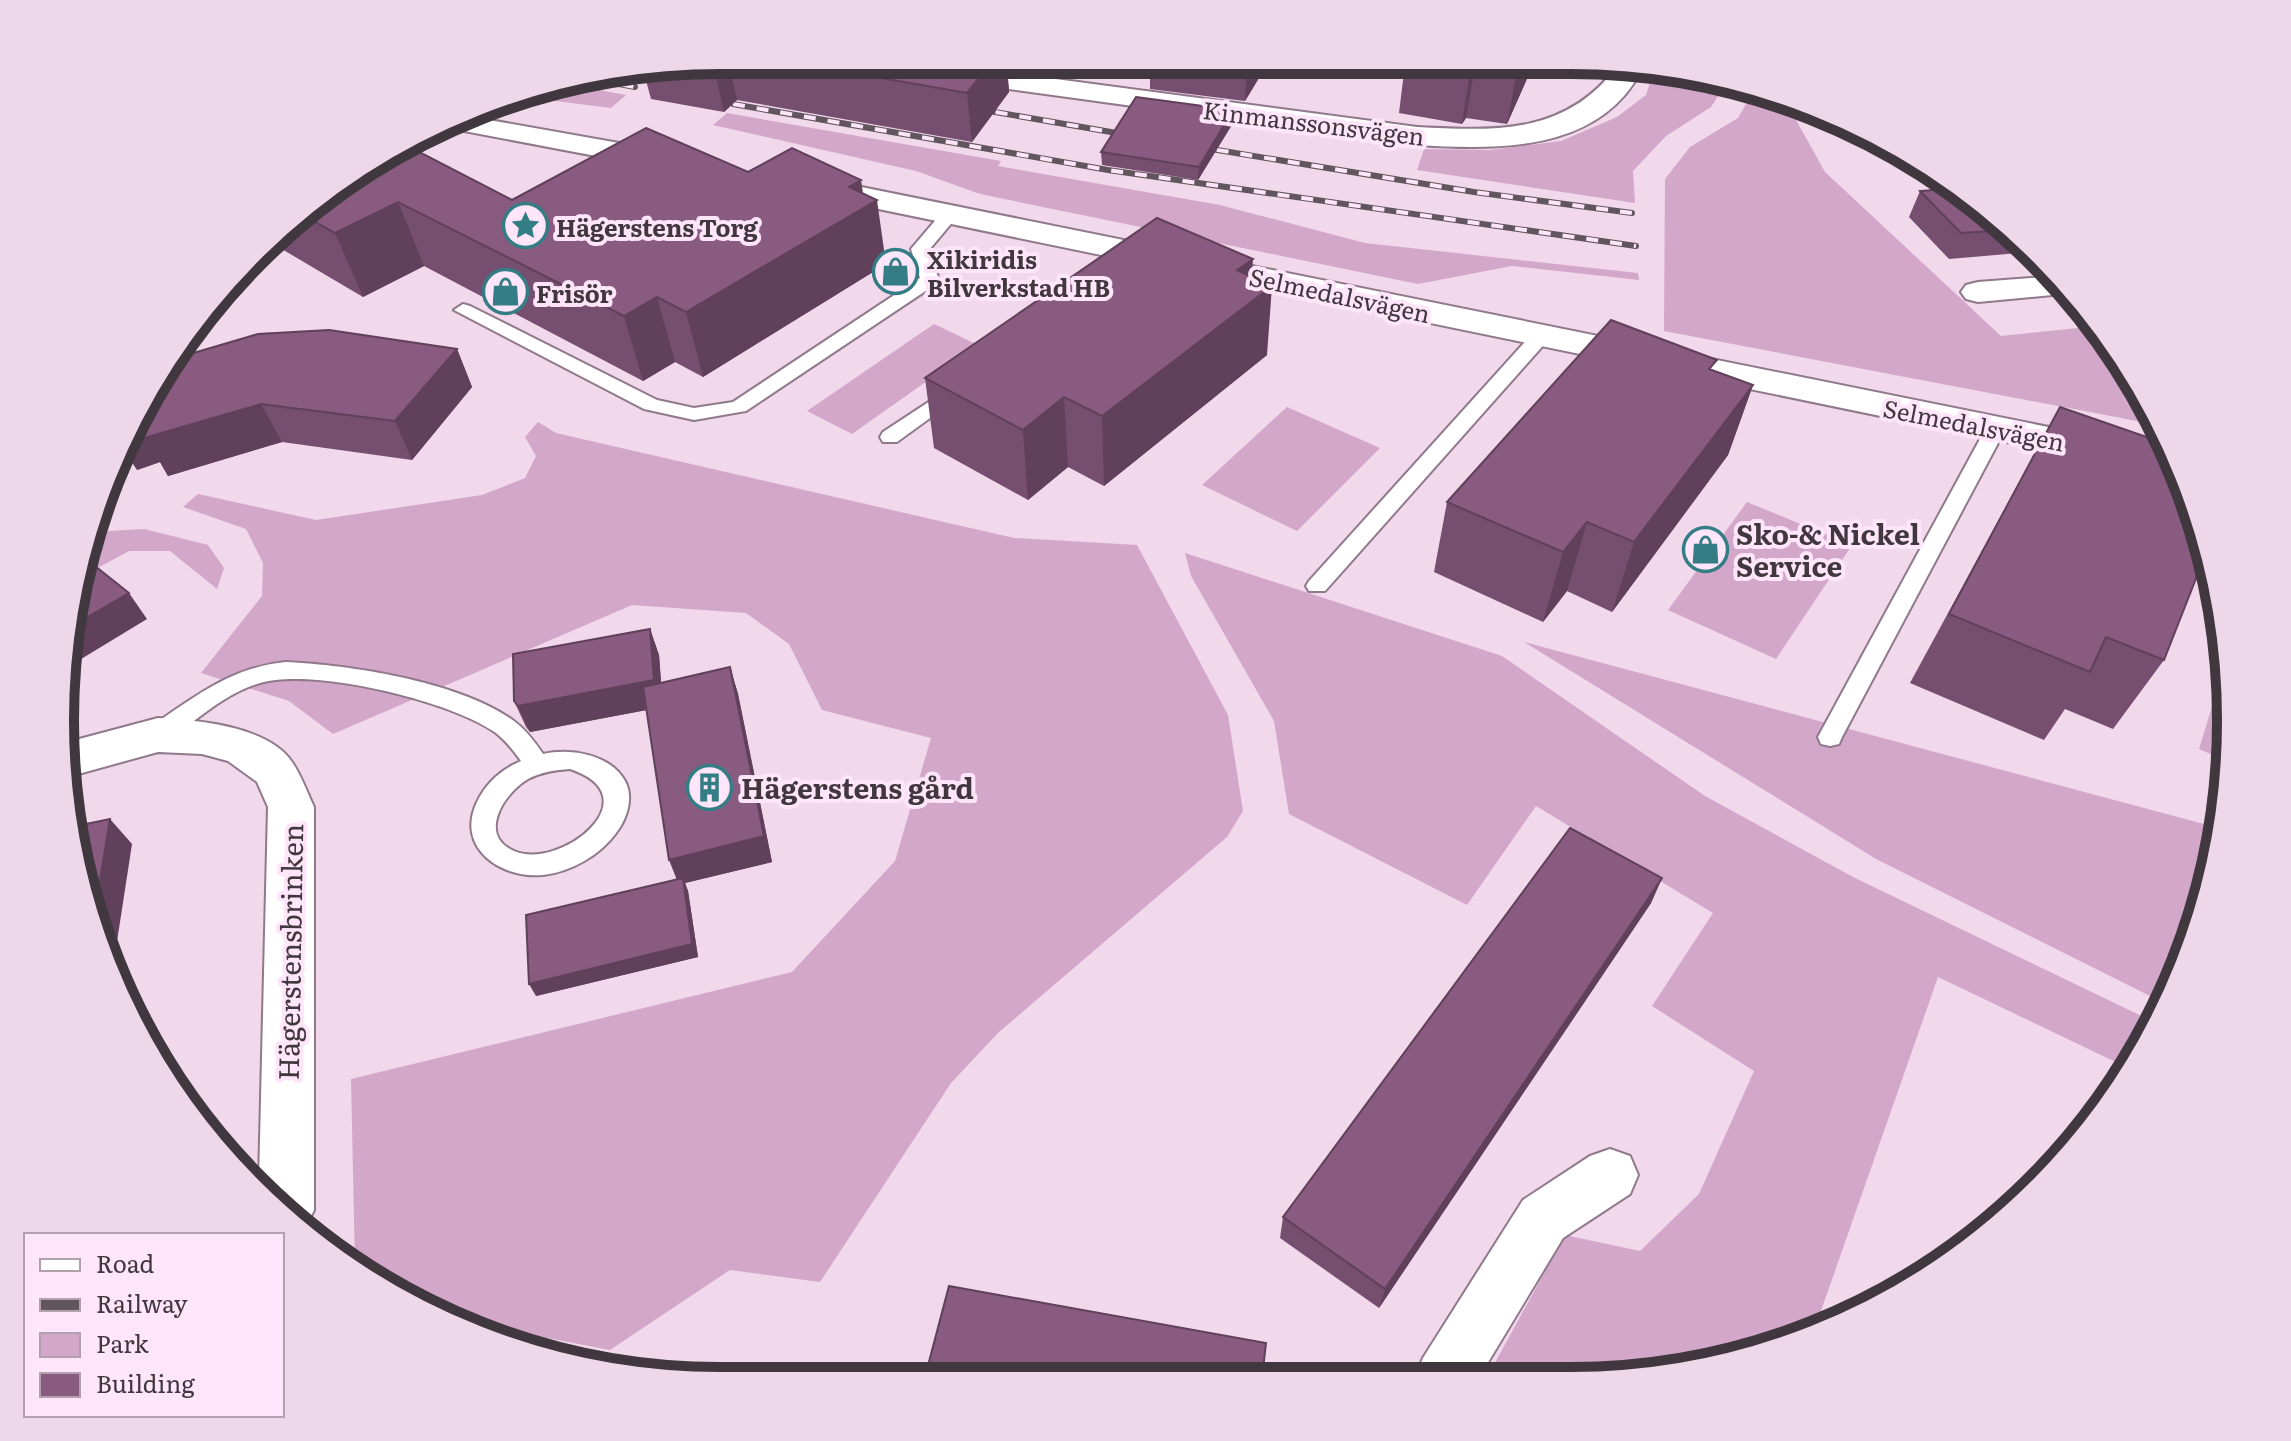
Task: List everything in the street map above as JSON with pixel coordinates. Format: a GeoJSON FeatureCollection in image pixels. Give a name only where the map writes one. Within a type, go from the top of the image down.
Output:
{"type":"FeatureCollection","features":[{"type":"Feature","properties":{"kind":"street","name":"Kinmanssonsvägen"},"geometry":{"type":"LineString","coordinates":[[972,76],[1417,136],[1467,139],[1550,129],[1604,104],[1626,77]]}},
{"type":"Feature","properties":{"kind":"street"},"geometry":{"type":"LineString","coordinates":[[469,125],[689,164]]}},
{"type":"Feature","properties":{"kind":"street","name":"Selmedalsvägen"},"geometry":{"type":"LineString","coordinates":[[782,181],[951,213],[1139,263],[1541,336],[2131,456]]}},
{"type":"Feature","properties":{"kind":"street"},"geometry":{"type":"LineString","coordinates":[[1978,292],[2050,286]]}},
{"type":"Feature","properties":{"kind":"street","name":"Hägerstensbrinken"},"geometry":{"type":"LineString","coordinates":[[75,757],[158,735],[202,737],[242,748],[274,771],[291,807],[286,1200]]}},
{"type":"Feature","properties":{"kind":"street"},"geometry":{"type":"LineString","coordinates":[[1451,1367],[1543,1219],[1610,1175]]}},
{"type":"Feature","properties":{"kind":"lane"},"geometry":{"type":"LineString","coordinates":[[463,310],[651,405],[694,414],[739,407],[930,280],[920,249],[951,213]]}},
{"type":"Feature","properties":{"kind":"lane"},"geometry":{"type":"LineString","coordinates":[[1317,586],[1541,336]]}},
{"type":"Feature","properties":{"kind":"lane"},"geometry":{"type":"LineString","coordinates":[[890,437],[968,382]]}},
{"type":"Feature","properties":{"kind":"lane"},"geometry":{"type":"LineString","coordinates":[[1830,737],[1996,428]]}},
{"type":"Feature","properties":{"kind":"lane"},"geometry":{"type":"LineString","coordinates":[[158,735],[234,683],[263,673],[297,670],[394,686],[469,706],[505,727],[537,765]]}},
{"type":"Feature","properties":{"kind":"lane"},"geometry":{"type":"LineString","coordinates":[[570,760],[598,767],[615,785],[617,810],[611,824],[588,848],[556,862],[521,864],[506,860],[486,843],[482,818],[486,805],[507,781],[537,765],[570,760]]}},
{"type":"Feature","properties":{"kind":"green space"},"geometry":{"type":"Polygon","coordinates":[[[1651,80],[1721,92],[1711,107],[1666,136],[1633,171],[1635,203],[1417,170],[1424,149],[1489,150],[1561,141],[1617,117],[1646,95],[1651,80]]]}},
{"type":"Feature","properties":{"kind":"green space"},"geometry":{"type":"Polygon","coordinates":[[[587,88],[626,95],[611,108],[542,99],[587,88]]]}},
{"type":"Feature","properties":{"kind":"green space"},"geometry":{"type":"Polygon","coordinates":[[[1749,99],[1792,113],[1825,172],[2001,336],[2083,327],[2108,361],[2143,422],[1664,331],[1665,179],[1690,147],[1738,118],[1749,99]]]}},
{"type":"Feature","properties":{"kind":"green space"},"geometry":{"type":"Polygon","coordinates":[[[727,113],[1001,161],[998,166],[1220,205],[1365,243],[1638,273],[1639,280],[1512,266],[1418,284],[980,194],[916,171],[713,125],[727,113]]]}},
{"type":"Feature","properties":{"kind":"green space"},"geometry":{"type":"Polygon","coordinates":[[[934,324],[978,345],[852,434],[807,411],[934,324]]]}},
{"type":"Feature","properties":{"kind":"green space"},"geometry":{"type":"Polygon","coordinates":[[[1287,407],[1380,448],[1297,531],[1202,485],[1287,407]]]}},
{"type":"Feature","properties":{"kind":"green space"},"geometry":{"type":"Polygon","coordinates":[[[538,422],[556,433],[1014,538],[1137,545],[1228,715],[1243,811],[1227,837],[998,1033],[951,1083],[820,1282],[730,1270],[610,1350],[505,1330],[473,1318],[397,1280],[355,1253],[351,1079],[792,972],[895,861],[931,738],[822,710],[789,644],[746,613],[632,605],[333,734],[289,701],[201,673],[262,596],[263,563],[246,529],[183,507],[198,494],[316,520],[482,495],[525,478],[536,456],[525,437],[538,422]]]}},
{"type":"Feature","properties":{"kind":"green space"},"geometry":{"type":"Polygon","coordinates":[[[1747,502],[1852,545],[1776,659],[1668,610],[1747,502]]]}},
{"type":"Feature","properties":{"kind":"green space"},"geometry":{"type":"Polygon","coordinates":[[[144,529],[208,545],[224,568],[217,589],[170,551],[129,551],[92,571],[103,531],[144,529]]]}},
{"type":"Feature","properties":{"kind":"green space"},"geometry":{"type":"Polygon","coordinates":[[[1185,553],[1502,656],[1705,796],[1853,877],[2144,1017],[2118,1063],[1938,977],[1819,1318],[1778,1333],[1697,1355],[1613,1366],[1493,1367],[1565,1235],[1640,1251],[1699,1194],[1754,1071],[1652,1006],[1713,913],[1536,806],[1467,905],[1289,814],[1274,721],[1191,576],[1185,553]]]}},
{"type":"Feature","properties":{"kind":"green space"},"geometry":{"type":"Polygon","coordinates":[[[1524,642],[2208,825],[2183,928],[2154,998],[1876,859],[1524,642]]]}},
{"type":"Feature","properties":{"kind":"green space"},"geometry":{"type":"Polygon","coordinates":[[[2216,692],[2216,756],[2199,749],[2216,692]]]}},
{"type":"Feature","properties":{"kind":"building"},"geometry":{"type":"Polygon","coordinates":[[[858,74],[982,74],[967,93],[858,74]]]}},
{"type":"Feature","properties":{"kind":"building"},"geometry":{"type":"Polygon","coordinates":[[[1136,97],[1233,110],[1199,167],[1101,152],[1136,97]]]}},
{"type":"Feature","properties":{"kind":"building"},"geometry":{"type":"Polygon","coordinates":[[[646,128],[748,172],[792,148],[861,180],[849,187],[877,200],[686,312],[657,297],[624,316],[398,202],[335,233],[312,220],[361,183],[417,151],[512,200],[646,128]]]}},
{"type":"Feature","properties":{"kind":"building"},"geometry":{"type":"Polygon","coordinates":[[[1939,190],[1993,231],[1961,233],[1920,191],[1939,190]]]}},
{"type":"Feature","properties":{"kind":"building"},"geometry":{"type":"Polygon","coordinates":[[[1157,218],[1253,259],[1237,270],[1272,286],[1102,416],[1064,397],[1023,430],[925,378],[1157,218]]]}},
{"type":"Feature","properties":{"kind":"building"},"geometry":{"type":"Polygon","coordinates":[[[1611,320],[1717,360],[1709,369],[1753,385],[1634,542],[1587,522],[1563,552],[1447,502],[1611,320]]]}},
{"type":"Feature","properties":{"kind":"building"},"geometry":{"type":"Polygon","coordinates":[[[329,330],[457,349],[395,421],[261,404],[144,438],[142,433],[188,355],[258,334],[329,330]]]}},
{"type":"Feature","properties":{"kind":"building"},"geometry":{"type":"Polygon","coordinates":[[[2060,407],[2152,439],[2183,513],[2199,570],[2164,660],[2106,637],[2090,672],[1949,614],[2060,407]]]}},
{"type":"Feature","properties":{"kind":"building"},"geometry":{"type":"Polygon","coordinates":[[[93,565],[129,593],[82,620],[93,565]]]}},
{"type":"Feature","properties":{"kind":"building"},"geometry":{"type":"Polygon","coordinates":[[[650,629],[654,680],[518,706],[514,701],[513,654],[650,629]]]}},
{"type":"Feature","properties":{"kind":"building","name":"Hägerstens gård"},"geometry":{"type":"Polygon","coordinates":[[[730,667],[764,836],[669,860],[643,687],[730,667]]]}},
{"type":"Feature","properties":{"kind":"building"},"geometry":{"type":"Polygon","coordinates":[[[110,819],[98,894],[86,847],[83,825],[110,819]]]}},
{"type":"Feature","properties":{"kind":"building"},"geometry":{"type":"Polygon","coordinates":[[[1570,828],[1662,878],[1385,1289],[1283,1217],[1570,828]]]}},
{"type":"Feature","properties":{"kind":"building"},"geometry":{"type":"Polygon","coordinates":[[[683,878],[692,944],[529,984],[526,915],[683,878]]]}},
{"type":"Feature","properties":{"kind":"building"},"geometry":{"type":"Polygon","coordinates":[[[949,1286],[1266,1343],[1263,1367],[928,1367],[949,1286]]]}},
{"type":"Feature","properties":{"kind":"railway"},"geometry":{"type":"LineString","coordinates":[[614,83],[635,87]]}},
{"type":"Feature","properties":{"kind":"railway"},"geometry":{"type":"LineString","coordinates":[[733,104],[1108,170],[1636,246]]}},
{"type":"Feature","properties":{"kind":"railway"},"geometry":{"type":"LineString","coordinates":[[972,108],[1134,136]]}},
{"type":"Feature","properties":{"kind":"railway"},"geometry":{"type":"LineString","coordinates":[[1193,146],[1474,192],[1632,213]]}},
{"type":"Feature","properties":{"kind":"place","name":"Hägerstens Torg"},"geometry":{"type":"Point","coordinates":[525,226]}},
{"type":"Feature","properties":{"kind":"place","name":"Xikiridis Bilverkstad HB"},"geometry":{"type":"Point","coordinates":[896,272]}},
{"type":"Feature","properties":{"kind":"place","name":"Frisör"},"geometry":{"type":"Point","coordinates":[505,292]}},
{"type":"Feature","properties":{"kind":"place","name":"Sko-& Nickel Service"},"geometry":{"type":"Point","coordinates":[1705,549]}},
{"type":"Feature","properties":{"kind":"place","name":"Hägerstens gård"},"geometry":{"type":"Point","coordinates":[710,787]}}]}
